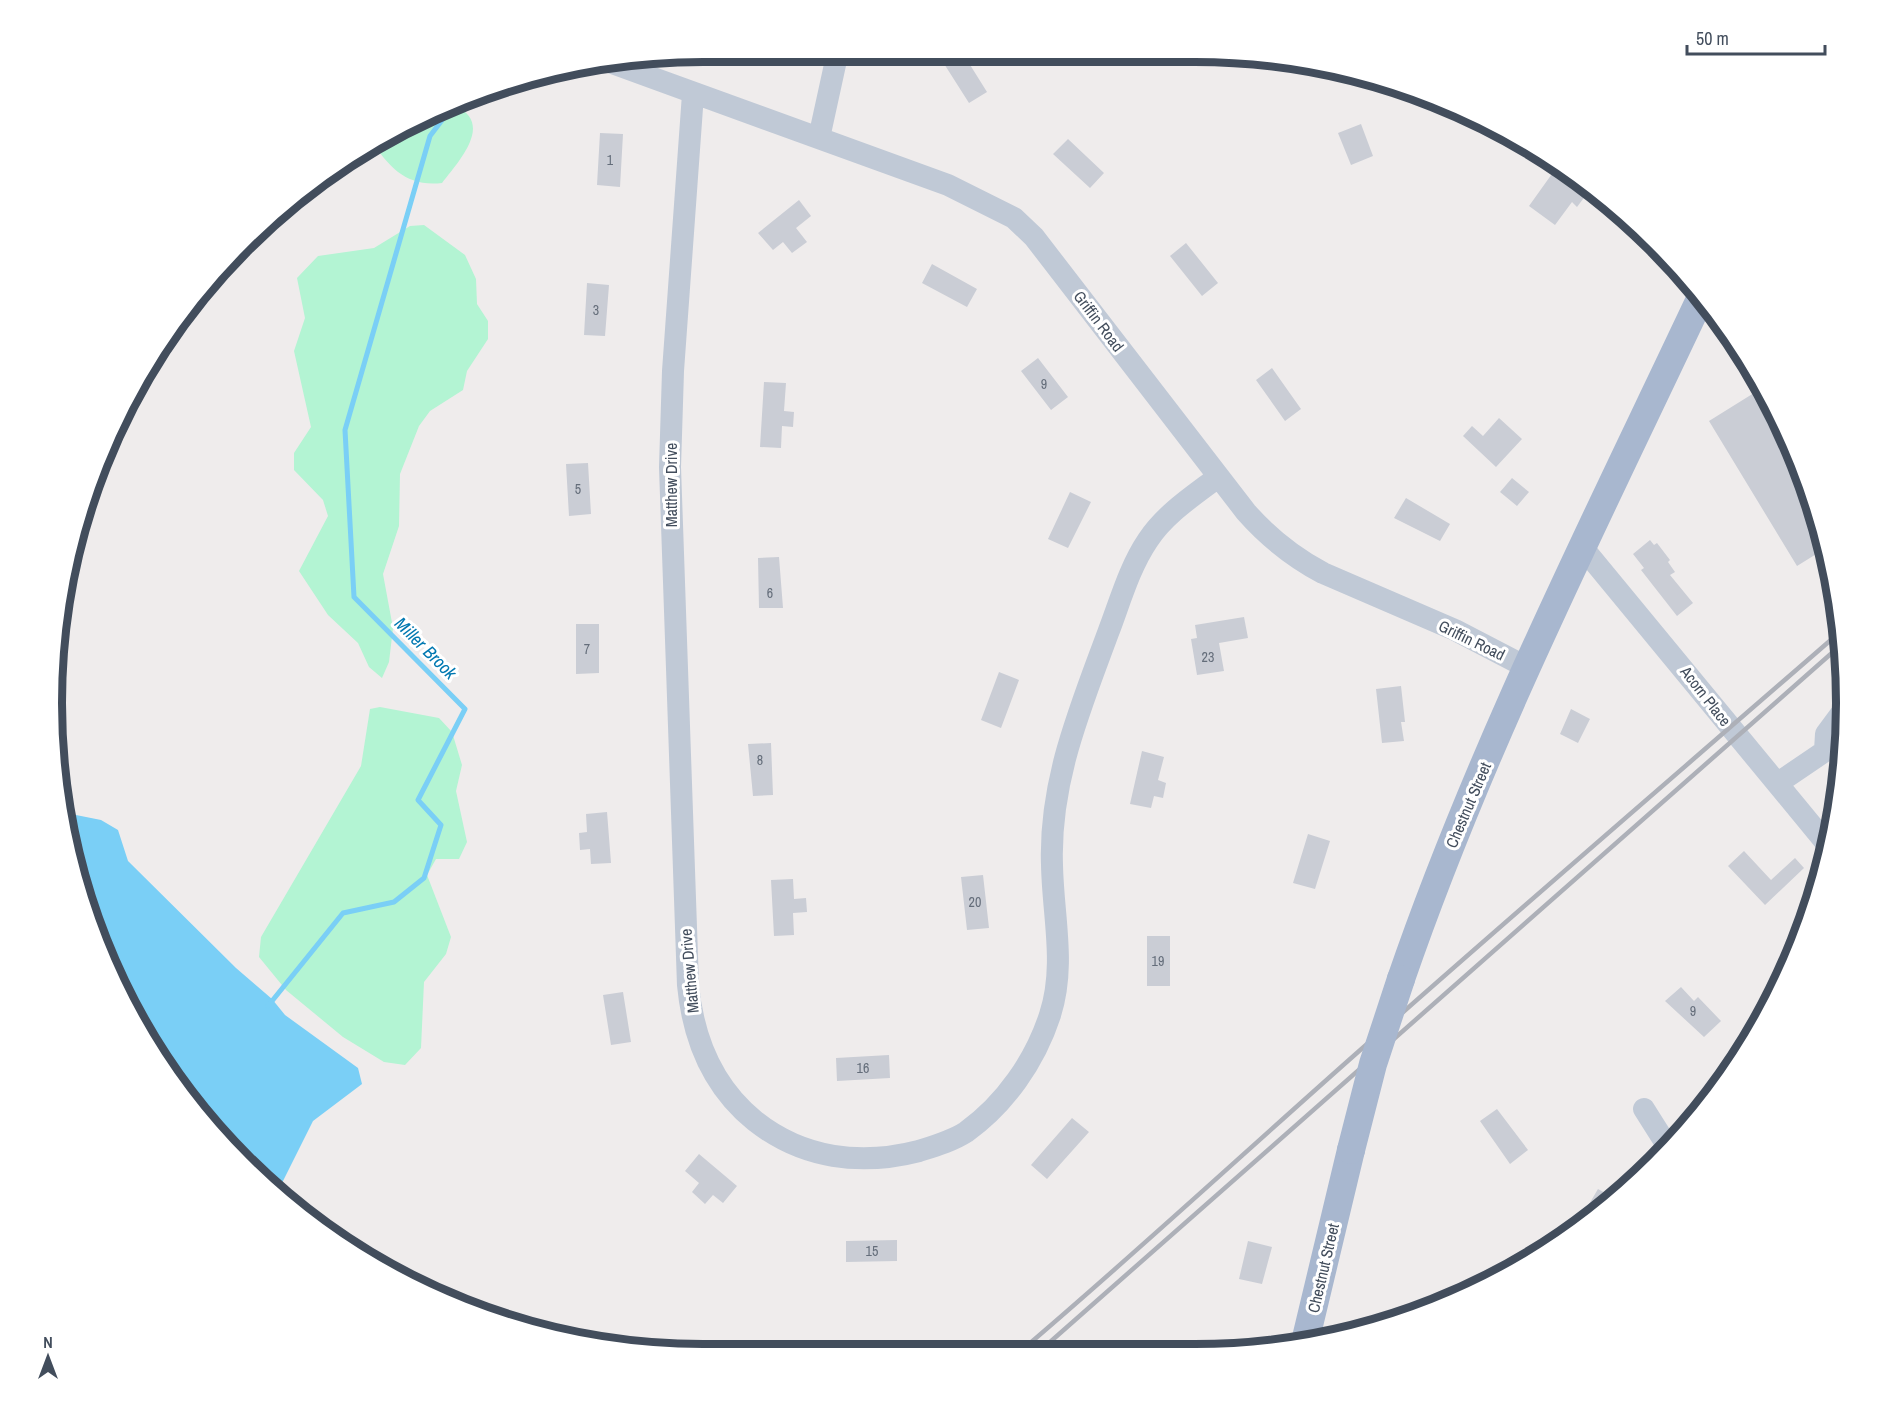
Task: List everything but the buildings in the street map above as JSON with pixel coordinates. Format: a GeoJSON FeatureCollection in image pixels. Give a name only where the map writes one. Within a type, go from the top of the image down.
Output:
{"type":"FeatureCollection","features":[{"type":"Feature","properties":{"kind":"main road","name":"Chestnut Street"},"geometry":{"type":"LineString","coordinates":[[1307,1333],[1373,1064],[1432,889],[1526,667],[1697,305]]}},
{"type":"Feature","properties":{"kind":"street"},"geometry":{"type":"LineString","coordinates":[[819,138],[836,62]]}},
{"type":"Feature","properties":{"kind":"street","name":"Griffin Road"},"geometry":{"type":"LineString","coordinates":[[622,67],[948,185],[1014,218],[1034,237],[1218,477],[1264,532],[1303,562],[1455,630],[1526,667]]}},
{"type":"Feature","properties":{"kind":"street","name":"Matthew Drive"},"geometry":{"type":"LineString","coordinates":[[693,94],[672,371],[670,467],[688,985],[699,1043],[711,1069],[734,1101],[761,1126],[789,1144],[807,1151],[846,1159],[882,1159],[934,1147],[964,1133],[995,1107],[1014,1085],[1041,1035],[1058,988],[1059,954],[1052,866],[1053,826],[1057,785],[1071,732],[1134,563],[1161,524],[1218,477]]}},
{"type":"Feature","properties":{"kind":"street","name":"Acorn Place"},"geometry":{"type":"LineString","coordinates":[[1583,548],[1821,837]]}},
{"type":"Feature","properties":{"kind":"street"},"geometry":{"type":"LineString","coordinates":[[1778,783],[1825,751],[1826,734],[1835,722]]}},
{"type":"Feature","properties":{"kind":"street"},"geometry":{"type":"LineString","coordinates":[[1644,1109],[1663,1139]]}},
{"type":"Feature","properties":{"kind":"green space"},"geometry":{"type":"Polygon","coordinates":[[[460,109],[467,113],[472,122],[473,132],[464,154],[442,183],[409,179],[386,160],[378,150],[457,110],[460,109]]]}},
{"type":"Feature","properties":{"kind":"green space"},"geometry":{"type":"Polygon","coordinates":[[[424,225],[465,255],[476,279],[477,304],[488,321],[488,339],[467,371],[463,390],[430,411],[419,426],[400,474],[399,526],[383,574],[393,628],[389,662],[382,678],[369,667],[358,643],[328,615],[299,571],[328,516],[323,500],[294,470],[294,453],[311,427],[294,351],[305,318],[297,278],[318,256],[374,248],[410,226],[424,225]]]}},
{"type":"Feature","properties":{"kind":"green space"},"geometry":{"type":"Polygon","coordinates":[[[380,707],[439,718],[452,732],[462,765],[456,791],[467,842],[459,859],[436,859],[427,875],[451,937],[446,954],[424,982],[421,1048],[405,1065],[384,1062],[343,1037],[286,990],[259,957],[261,937],[361,766],[370,709],[380,707]]]}},
{"type":"Feature","properties":{"kind":"water"},"geometry":{"type":"Polygon","coordinates":[[[72,814],[101,820],[118,830],[128,861],[236,968],[272,999],[285,1015],[358,1068],[362,1084],[313,1121],[281,1185],[249,1156],[194,1093],[147,1023],[110,948],[83,868],[72,814]]]}},
{"type":"Feature","properties":{"kind":"waterway","name":"Miller Brook"},"geometry":{"type":"LineString","coordinates":[[268,1006],[343,913],[394,902],[424,878],[441,825],[418,800],[465,709],[354,597],[345,430],[430,136],[446,115]]}},
{"type":"Feature","properties":{"kind":"railway"},"geometry":{"type":"LineString","coordinates":[[1029,1344],[1418,999],[1832,639]]}},
{"type":"Feature","properties":{"kind":"railway"},"geometry":{"type":"LineString","coordinates":[[1048,1344],[1833,652]]}}]}
